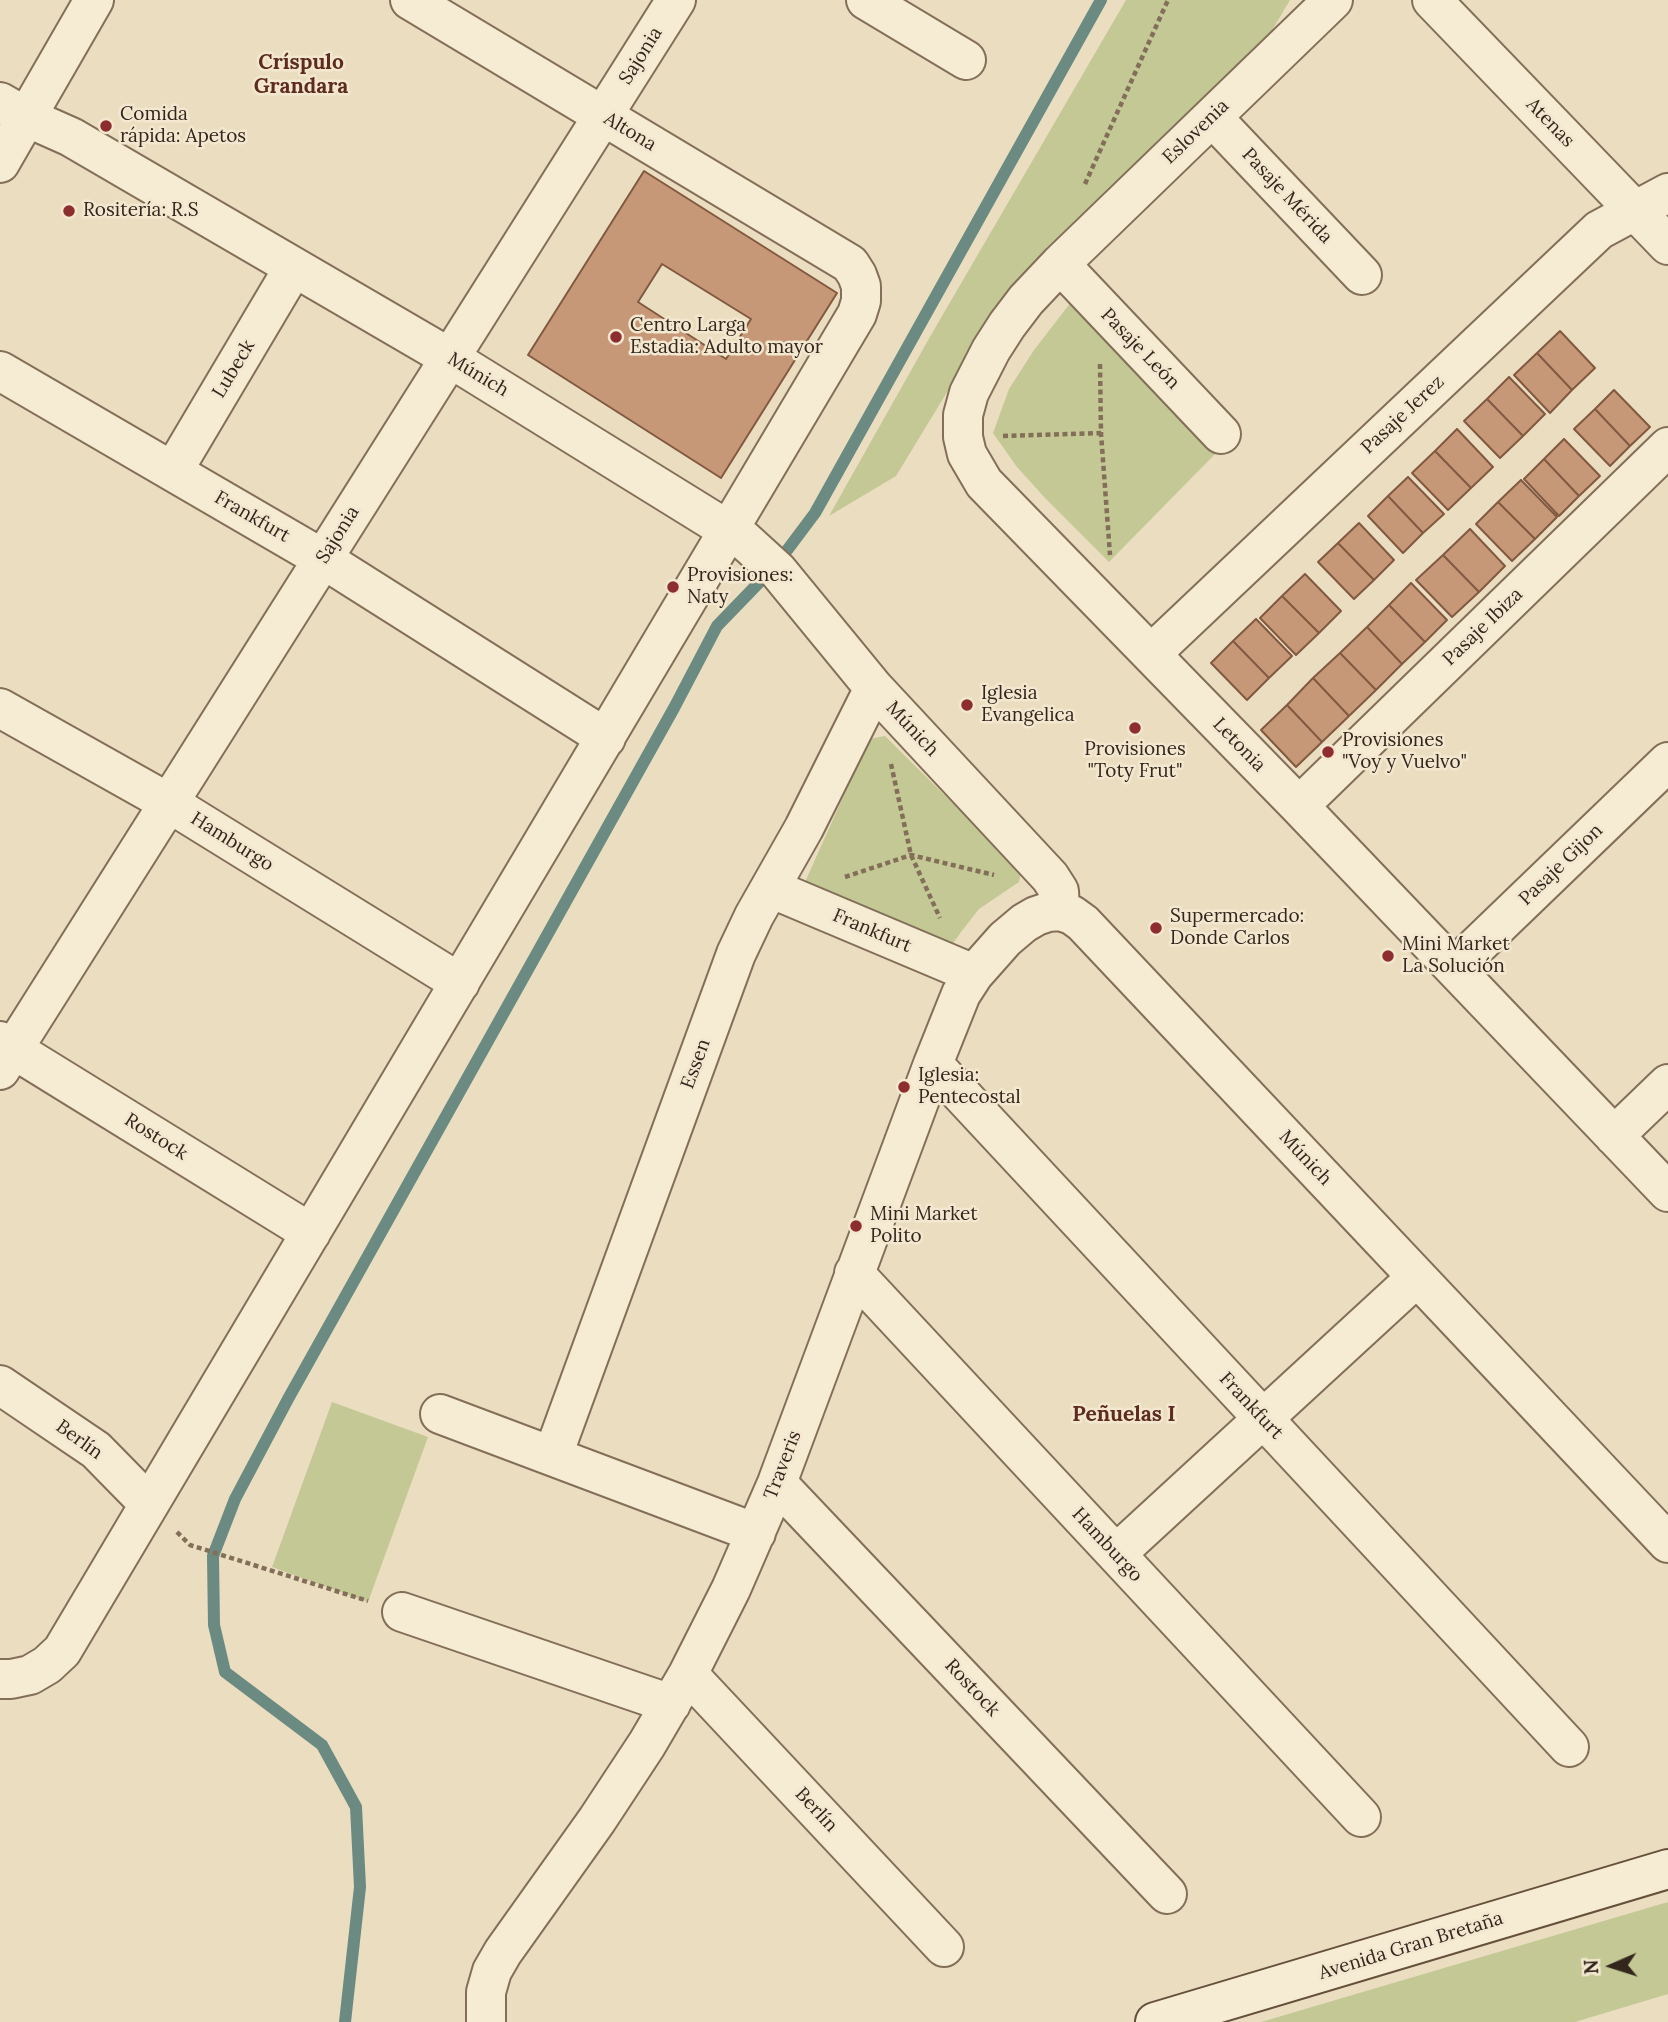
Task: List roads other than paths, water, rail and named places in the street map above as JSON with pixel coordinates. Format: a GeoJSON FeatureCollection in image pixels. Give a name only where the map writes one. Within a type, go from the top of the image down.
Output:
{"type":"FeatureCollection","features":[{"type":"Feature","properties":{"kind":"street"},"geometry":{"type":"LineString","coordinates":[[0,163],[13,110],[94,0]]}},
{"type":"Feature","properties":{"kind":"street","name":"Altona"},"geometry":{"type":"LineString","coordinates":[[410,0],[850,264],[857,275],[861,286],[861,301],[857,314],[736,536]]}},
{"type":"Feature","properties":{"kind":"street","name":"Sajonia"},"geometry":{"type":"LineString","coordinates":[[4,1053],[169,803],[676,0]]}},
{"type":"Feature","properties":{"kind":"street"},"geometry":{"type":"LineString","coordinates":[[866,0],[966,60]]}},
{"type":"Feature","properties":{"kind":"street","name":"Eslovenia"},"geometry":{"type":"LineString","coordinates":[[1060,264],[1333,0]]}},
{"type":"Feature","properties":{"kind":"street","name":"Atenas"},"geometry":{"type":"LineString","coordinates":[[1432,0],[1668,246]]}},
{"type":"Feature","properties":{"kind":"street","name":"Múnich"},"geometry":{"type":"LineString","coordinates":[[13,110],[71,137],[450,358],[736,536],[778,571],[874,688],[1051,877],[1059,891],[1060,911],[1083,923],[1668,1542]]}},
{"type":"Feature","properties":{"kind":"street","name":"Pasaje Mérida"},"geometry":{"type":"LineString","coordinates":[[1212,117],[1362,275]]}},
{"type":"Feature","properties":{"kind":"street","name":"Pasaje Jerez"},"geometry":{"type":"LineString","coordinates":[[1151,654],[1599,230],[1668,193]]}},
{"type":"Feature","properties":{"kind":"street","name":"Pasaje León"},"geometry":{"type":"LineString","coordinates":[[1060,264],[1221,434]]}},
{"type":"Feature","properties":{"kind":"street","name":"Letonia"},"geometry":{"type":"LineString","coordinates":[[1060,264],[1007,325],[969,394],[963,415],[963,437],[967,454],[984,483],[1299,806],[1668,1192]]}},
{"type":"Feature","properties":{"kind":"street","name":"Lubeck"},"geometry":{"type":"LineString","coordinates":[[173,471],[294,267]]}},
{"type":"Feature","properties":{"kind":"street","name":"Frankfurt"},"geometry":{"type":"LineString","coordinates":[[0,371],[323,559],[606,738]]}},
{"type":"Feature","properties":{"kind":"street","name":"Pasaje Ibiza"},"geometry":{"type":"LineString","coordinates":[[1299,806],[1668,447]]}},
{"type":"Feature","properties":{"kind":"street"},"geometry":{"type":"LineString","coordinates":[[0,1679],[30,1675],[47,1665],[62,1651],[606,738],[736,536]]}},
{"type":"Feature","properties":{"kind":"street","name":"Essen"},"geometry":{"type":"LineString","coordinates":[[553,1455],[736,954],[754,916],[779,892],[804,828],[874,688]]}},
{"type":"Feature","properties":{"kind":"street","name":"Hamburgo"},"geometry":{"type":"LineString","coordinates":[[0,708],[169,803],[460,983]]}},
{"type":"Feature","properties":{"kind":"street","name":"Pasaje Gijon"},"geometry":{"type":"LineString","coordinates":[[1454,968],[1668,762]]}},
{"type":"Feature","properties":{"kind":"street","name":"Frankfurt"},"geometry":{"type":"LineString","coordinates":[[779,892],[974,974]]}},
{"type":"Feature","properties":{"kind":"street","name":"Traveris"},"geometry":{"type":"LineString","coordinates":[[486,2022],[486,1992],[492,1971],[597,1820],[680,1689],[756,1533],[961,994],[974,974],[1005,939],[1024,923],[1048,912],[1060,911]]}},
{"type":"Feature","properties":{"kind":"street","name":"Rostock"},"geometry":{"type":"LineString","coordinates":[[4,1053],[311,1233]]}},
{"type":"Feature","properties":{"kind":"street","name":"Frankfurt"},"geometry":{"type":"LineString","coordinates":[[933,1064],[1569,1747]]}},
{"type":"Feature","properties":{"kind":"street"},"geometry":{"type":"LineString","coordinates":[[1614,1136],[1668,1084]]}},
{"type":"Feature","properties":{"kind":"street","name":"Hamburgo"},"geometry":{"type":"LineString","coordinates":[[854,1273],[1361,1817]]}},
{"type":"Feature","properties":{"kind":"street"},"geometry":{"type":"LineString","coordinates":[[1116,1554],[1417,1277]]}},
{"type":"Feature","properties":{"kind":"street","name":"Berlín"},"geometry":{"type":"LineString","coordinates":[[0,1385],[96,1450],[149,1504]]}},
{"type":"Feature","properties":{"kind":"street"},"geometry":{"type":"LineString","coordinates":[[440,1414],[756,1533]]}},
{"type":"Feature","properties":{"kind":"street","name":"Rostock"},"geometry":{"type":"LineString","coordinates":[[777,1483],[1167,1894]]}},
{"type":"Feature","properties":{"kind":"street","name":"Berlín"},"geometry":{"type":"LineString","coordinates":[[402,1612],[680,1689],[944,1947]]}},
{"type":"Feature","properties":{"kind":"street","name":"Avenida Gran Bretaña"},"geometry":{"type":"LineString","coordinates":[[1155,2022],[1668,1869]]}},
{"type":"Feature","properties":{"kind":"waterway"},"geometry":{"type":"LineString","coordinates":[[345,2022],[360,1887],[356,1807],[322,1745],[225,1672],[214,1625],[213,1556],[235,1499],[288,1399],[674,708],[717,626],[776,565],[815,513],[1101,0]]}},
{"type":"Feature","properties":{"kind":"place","name":"Comida rápida: Apetos"},"geometry":{"type":"Point","coordinates":[106,126]}},
{"type":"Feature","properties":{"kind":"place","name":"Rositería: R.S"},"geometry":{"type":"Point","coordinates":[69,211]}},
{"type":"Feature","properties":{"kind":"place","name":"Centro Larga Estadia: Adulto mayor"},"geometry":{"type":"Point","coordinates":[616,337]}},
{"type":"Feature","properties":{"kind":"place","name":"Provisiones: Naty"},"geometry":{"type":"Point","coordinates":[673,587]}},
{"type":"Feature","properties":{"kind":"place","name":"Iglesia Evangelica"},"geometry":{"type":"Point","coordinates":[967,705]}},
{"type":"Feature","properties":{"kind":"place","name":"Provisiones \"Toty Frut\""},"geometry":{"type":"Point","coordinates":[1135,728]}},
{"type":"Feature","properties":{"kind":"place","name":"Provisiones \"Voy y Vuelvo\""},"geometry":{"type":"Point","coordinates":[1328,752]}},
{"type":"Feature","properties":{"kind":"place","name":"Supermercado: Donde Carlos"},"geometry":{"type":"Point","coordinates":[1156,928]}},
{"type":"Feature","properties":{"kind":"place","name":"Mini Market La Solución"},"geometry":{"type":"Point","coordinates":[1388,956]}},
{"type":"Feature","properties":{"kind":"place","name":"Iglesia: Pentecostal"},"geometry":{"type":"Point","coordinates":[904,1087]}},
{"type":"Feature","properties":{"kind":"place","name":"Mini Market Polito"},"geometry":{"type":"Point","coordinates":[856,1226]}},
{"type":"Feature","properties":{"kind":"district","name":"Críspulo Grandara"},"geometry":{"type":"Point","coordinates":[301,75]}},
{"type":"Feature","properties":{"kind":"district","name":"Peñuelas I"},"geometry":{"type":"Point","coordinates":[1124,1415]}}]}
